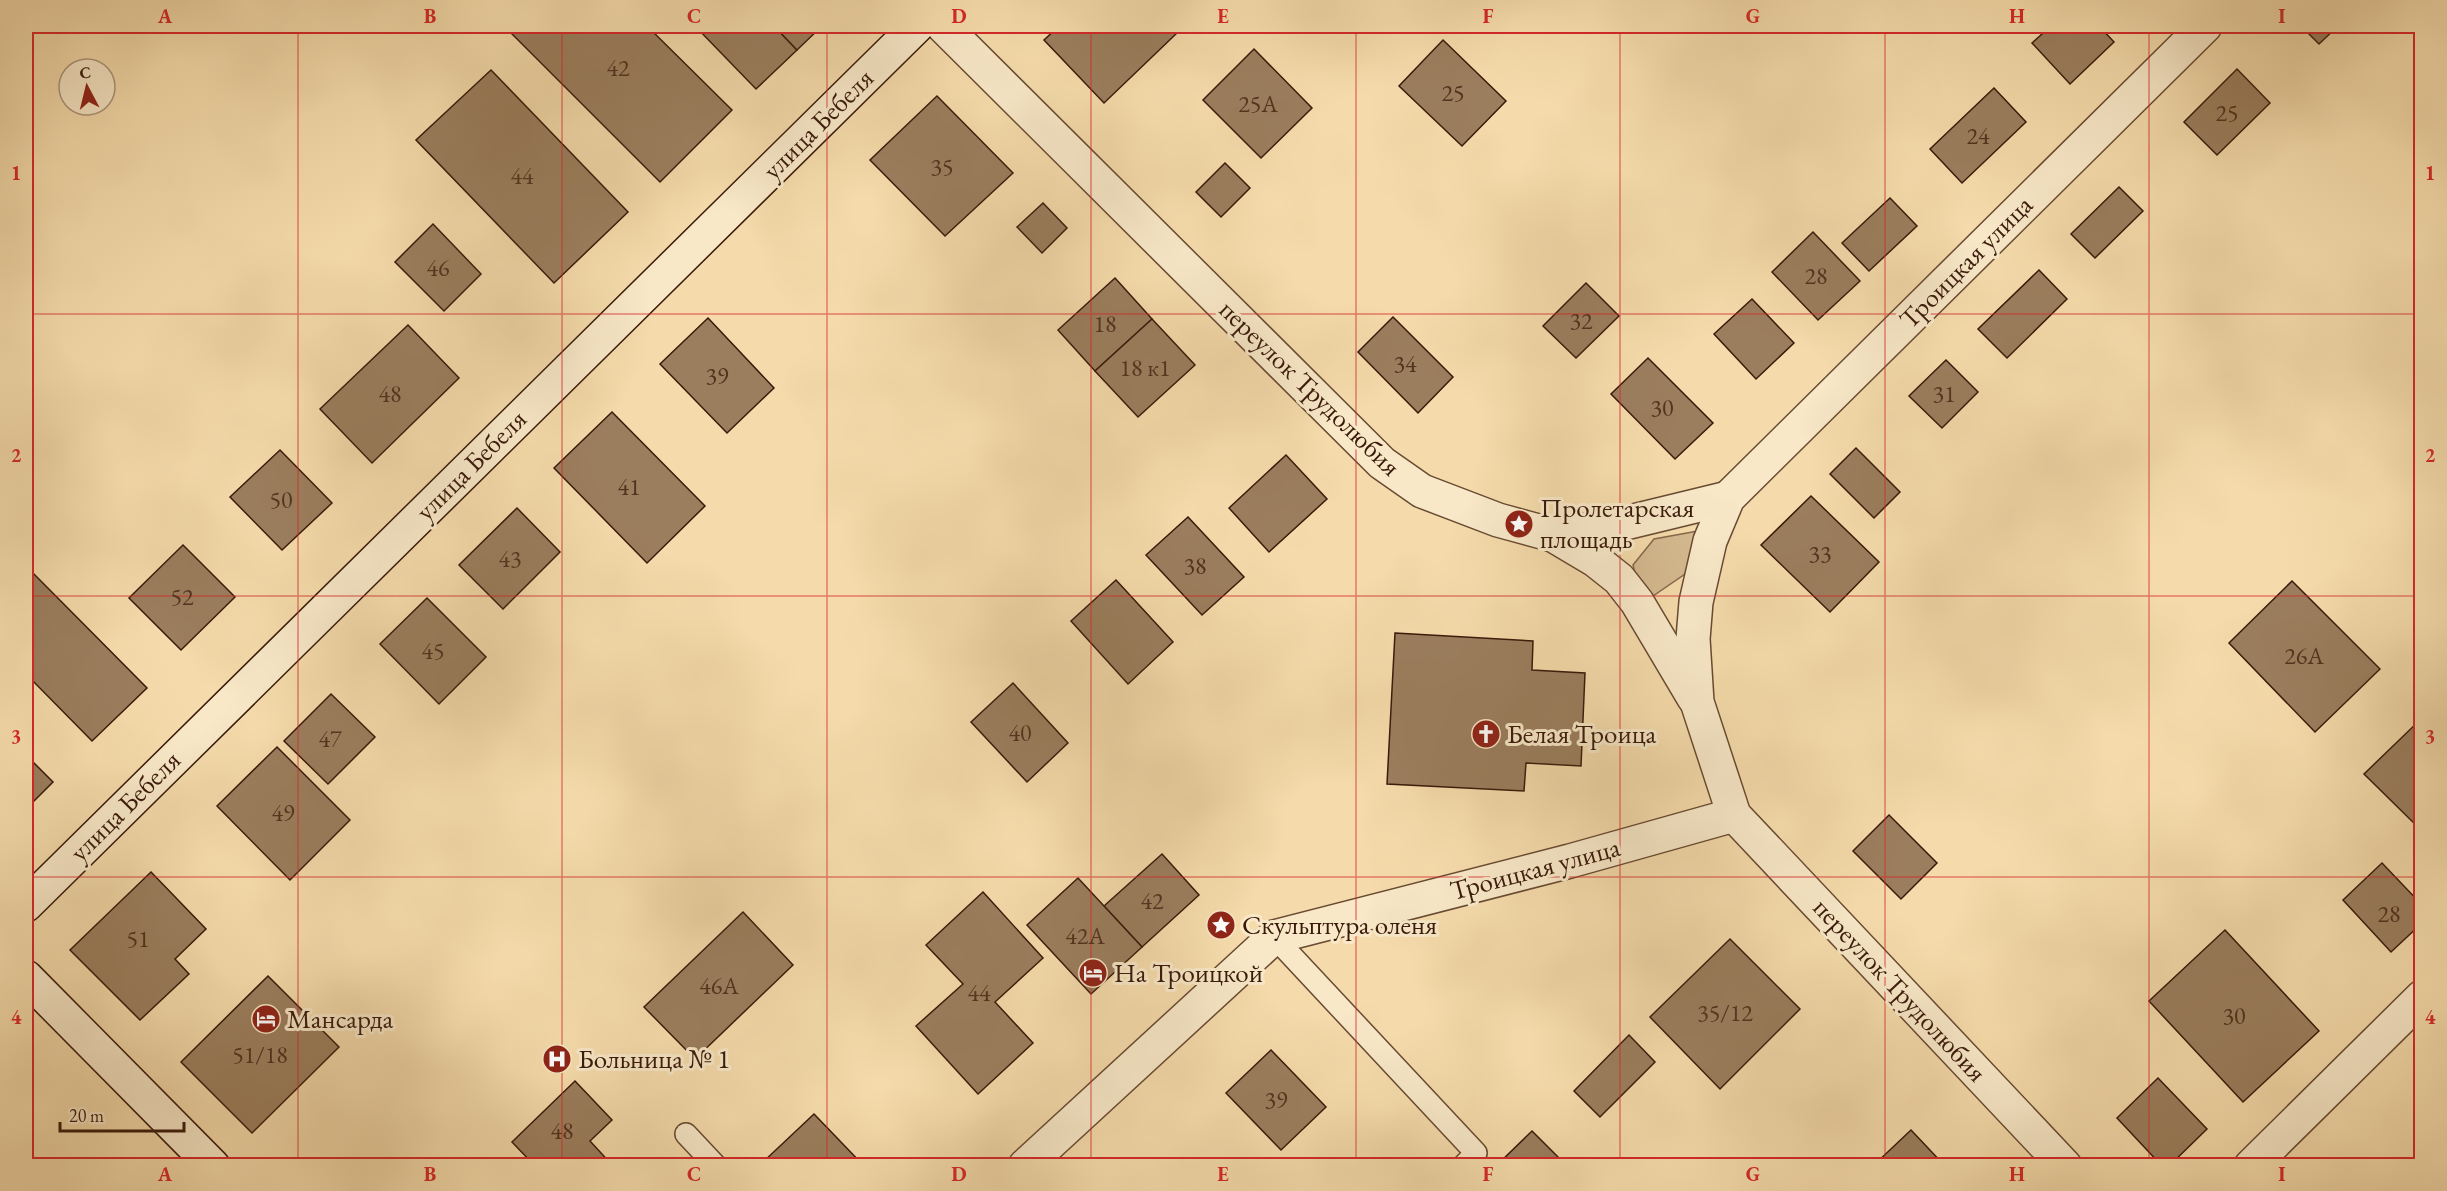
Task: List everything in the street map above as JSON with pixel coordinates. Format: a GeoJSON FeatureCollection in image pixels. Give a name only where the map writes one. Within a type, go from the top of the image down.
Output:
{"type":"FeatureCollection","features":[{"type":"Feature","properties":{"kind":"street","name":"улица Бебеля"},"geometry":{"type":"LineString","coordinates":[[26,905],[917,26]]}},
{"type":"Feature","properties":{"kind":"street","name":"переулок Трудолюбия"},"geometry":{"type":"LineString","coordinates":[[943,26],[1382,463],[1422,491],[1498,520],[1553,535],[1594,560],[1619,579],[1637,602],[1696,702]]}},
{"type":"Feature","properties":{"kind":"street","name":"Троицкая улица"},"geometry":{"type":"LineString","coordinates":[[1025,1166],[1274,937],[1570,861],[1734,815],[1696,702],[1693,639],[1696,602],[1710,541],[1728,498],[2205,26]]}},
{"type":"Feature","properties":{"kind":"street"},"geometry":{"type":"LineString","coordinates":[[1553,535],[1613,526],[1728,498]]}},
{"type":"Feature","properties":{"kind":"street","name":"переулок Трудолюбия"},"geometry":{"type":"LineString","coordinates":[[1734,815],[2065,1166]]}},
{"type":"Feature","properties":{"kind":"street"},"geometry":{"type":"LineString","coordinates":[[26,977],[213,1166]]}},
{"type":"Feature","properties":{"kind":"street"},"geometry":{"type":"LineString","coordinates":[[2251,1166],[2421,998]]}},
{"type":"Feature","properties":{"kind":"lane"},"geometry":{"type":"LineString","coordinates":[[1274,937],[1476,1153],[1462,1166]]}},
{"type":"Feature","properties":{"kind":"lane"},"geometry":{"type":"LineString","coordinates":[[686,1134],[716,1166]]}},
{"type":"Feature","properties":{"kind":"shaded area"},"geometry":{"type":"Polygon","coordinates":[[[1698,531],[1685,574],[1650,598],[1638,586],[1633,565],[1654,539],[1698,531]]]}},
{"type":"Feature","properties":{"kind":"building"},"geometry":{"type":"Polygon","coordinates":[[[504,26],[647,26],[732,110],[660,182],[504,26]]]}},
{"type":"Feature","properties":{"kind":"building"},"geometry":{"type":"Polygon","coordinates":[[[695,26],[774,26],[797,50],[756,89],[695,26]]]}},
{"type":"Feature","properties":{"kind":"building"},"geometry":{"type":"Polygon","coordinates":[[[774,26],[822,26],[797,50],[774,26]]]}},
{"type":"Feature","properties":{"kind":"building"},"geometry":{"type":"Polygon","coordinates":[[[1059,26],[1172,26],[1178,32],[1104,103],[1044,40],[1059,26]]]}},
{"type":"Feature","properties":{"kind":"building"},"geometry":{"type":"Polygon","coordinates":[[[2051,26],[2099,26],[2114,42],[2070,84],[2032,43],[2051,26]]]}},
{"type":"Feature","properties":{"kind":"building"},"geometry":{"type":"Polygon","coordinates":[[[2301,26],[2338,26],[2319,44],[2301,26]]]}},
{"type":"Feature","properties":{"kind":"building"},"geometry":{"type":"Polygon","coordinates":[[[1443,40],[1506,101],[1462,146],[1399,86],[1443,40]]]}},
{"type":"Feature","properties":{"kind":"building"},"geometry":{"type":"Polygon","coordinates":[[[1254,49],[1312,108],[1261,158],[1203,100],[1254,49]]]}},
{"type":"Feature","properties":{"kind":"building"},"geometry":{"type":"Polygon","coordinates":[[[2237,69],[2270,103],[2217,155],[2184,122],[2237,69]]]}},
{"type":"Feature","properties":{"kind":"building"},"geometry":{"type":"Polygon","coordinates":[[[491,70],[628,212],[554,283],[416,140],[491,70]]]}},
{"type":"Feature","properties":{"kind":"building"},"geometry":{"type":"Polygon","coordinates":[[[1994,88],[2026,122],[1962,183],[1930,149],[1994,88]]]}},
{"type":"Feature","properties":{"kind":"building"},"geometry":{"type":"Polygon","coordinates":[[[937,96],[1013,173],[945,236],[870,160],[937,96]]]}},
{"type":"Feature","properties":{"kind":"building"},"geometry":{"type":"Polygon","coordinates":[[[1225,163],[1250,188],[1221,217],[1196,192],[1225,163]]]}},
{"type":"Feature","properties":{"kind":"building"},"geometry":{"type":"Polygon","coordinates":[[[2119,187],[2143,211],[2095,258],[2071,234],[2119,187]]]}},
{"type":"Feature","properties":{"kind":"building"},"geometry":{"type":"Polygon","coordinates":[[[1890,198],[1917,226],[1869,271],[1842,243],[1890,198]]]}},
{"type":"Feature","properties":{"kind":"building"},"geometry":{"type":"Polygon","coordinates":[[[1043,203],[1067,228],[1042,253],[1017,227],[1043,203]]]}},
{"type":"Feature","properties":{"kind":"building"},"geometry":{"type":"Polygon","coordinates":[[[433,224],[481,274],[444,311],[395,262],[433,224]]]}},
{"type":"Feature","properties":{"kind":"building"},"geometry":{"type":"Polygon","coordinates":[[[1813,232],[1860,281],[1818,320],[1772,272],[1813,232]]]}},
{"type":"Feature","properties":{"kind":"building"},"geometry":{"type":"Polygon","coordinates":[[[2039,270],[2067,299],[2007,358],[1978,329],[2039,270]]]}},
{"type":"Feature","properties":{"kind":"building"},"geometry":{"type":"Polygon","coordinates":[[[1115,278],[1152,319],[1095,371],[1058,330],[1115,278]]]}},
{"type":"Feature","properties":{"kind":"building"},"geometry":{"type":"Polygon","coordinates":[[[1586,283],[1619,316],[1576,358],[1543,326],[1586,283]]]}},
{"type":"Feature","properties":{"kind":"building"},"geometry":{"type":"Polygon","coordinates":[[[1752,299],[1794,343],[1756,379],[1714,334],[1752,299]]]}},
{"type":"Feature","properties":{"kind":"building"},"geometry":{"type":"Polygon","coordinates":[[[1393,317],[1453,377],[1418,413],[1358,352],[1393,317]]]}},
{"type":"Feature","properties":{"kind":"building"},"geometry":{"type":"Polygon","coordinates":[[[708,318],[774,388],[727,433],[660,364],[708,318]]]}},
{"type":"Feature","properties":{"kind":"building"},"geometry":{"type":"Polygon","coordinates":[[[1152,319],[1195,365],[1138,417],[1095,371],[1152,319]]]}},
{"type":"Feature","properties":{"kind":"building"},"geometry":{"type":"Polygon","coordinates":[[[408,325],[459,378],[372,463],[320,409],[408,325]]]}},
{"type":"Feature","properties":{"kind":"building"},"geometry":{"type":"Polygon","coordinates":[[[1648,358],[1713,423],[1675,459],[1611,394],[1648,358]]]}},
{"type":"Feature","properties":{"kind":"building"},"geometry":{"type":"Polygon","coordinates":[[[1946,360],[1978,392],[1942,428],[1909,396],[1946,360]]]}},
{"type":"Feature","properties":{"kind":"building"},"geometry":{"type":"Polygon","coordinates":[[[612,412],[705,506],[647,563],[554,468],[612,412]]]}},
{"type":"Feature","properties":{"kind":"building"},"geometry":{"type":"Polygon","coordinates":[[[1856,448],[1900,492],[1874,518],[1830,474],[1856,448]]]}},
{"type":"Feature","properties":{"kind":"building"},"geometry":{"type":"Polygon","coordinates":[[[280,450],[332,503],[282,550],[230,497],[280,450]]]}},
{"type":"Feature","properties":{"kind":"building"},"geometry":{"type":"Polygon","coordinates":[[[1286,455],[1327,499],[1269,552],[1229,508],[1286,455]]]}},
{"type":"Feature","properties":{"kind":"building"},"geometry":{"type":"Polygon","coordinates":[[[1811,496],[1879,562],[1830,612],[1761,545],[1811,496]]]}},
{"type":"Feature","properties":{"kind":"building"},"geometry":{"type":"Polygon","coordinates":[[[517,508],[560,552],[503,609],[459,565],[517,508]]]}},
{"type":"Feature","properties":{"kind":"building"},"geometry":{"type":"Polygon","coordinates":[[[1188,517],[1244,577],[1202,615],[1146,555],[1188,517]]]}},
{"type":"Feature","properties":{"kind":"building"},"geometry":{"type":"Polygon","coordinates":[[[183,545],[235,597],[181,650],[129,598],[183,545]]]}},
{"type":"Feature","properties":{"kind":"building"},"geometry":{"type":"Polygon","coordinates":[[[28,568],[147,688],[92,741],[26,674],[26,570],[28,568]]]}},
{"type":"Feature","properties":{"kind":"building"},"geometry":{"type":"Polygon","coordinates":[[[1116,580],[1173,642],[1128,684],[1071,621],[1116,580]]]}},
{"type":"Feature","properties":{"kind":"building"},"geometry":{"type":"Polygon","coordinates":[[[2292,581],[2380,669],[2315,732],[2229,643],[2292,581]]]}},
{"type":"Feature","properties":{"kind":"building"},"geometry":{"type":"Polygon","coordinates":[[[427,598],[486,657],[439,704],[380,644],[427,598]]]}},
{"type":"Feature","properties":{"kind":"building","name":"Белая Троица"},"geometry":{"type":"Polygon","coordinates":[[[1395,633],[1533,641],[1532,670],[1585,673],[1581,766],[1526,763],[1524,791],[1387,784],[1395,633]]]}},
{"type":"Feature","properties":{"kind":"building"},"geometry":{"type":"Polygon","coordinates":[[[1013,683],[1068,743],[1027,782],[971,722],[1013,683]]]}},
{"type":"Feature","properties":{"kind":"building"},"geometry":{"type":"Polygon","coordinates":[[[331,694],[375,737],[328,784],[284,741],[331,694]]]}},
{"type":"Feature","properties":{"kind":"building"},"geometry":{"type":"Polygon","coordinates":[[[2422,718],[2422,831],[2364,774],[2422,718]]]}},
{"type":"Feature","properties":{"kind":"building"},"geometry":{"type":"Polygon","coordinates":[[[277,747],[350,820],[290,880],[217,806],[277,747]]]}},
{"type":"Feature","properties":{"kind":"building"},"geometry":{"type":"Polygon","coordinates":[[[26,755],[53,782],[26,809],[26,755]]]}},
{"type":"Feature","properties":{"kind":"building"},"geometry":{"type":"Polygon","coordinates":[[[1889,815],[1937,863],[1901,899],[1853,851],[1889,815]]]}},
{"type":"Feature","properties":{"kind":"building"},"geometry":{"type":"Polygon","coordinates":[[[1162,854],[1199,895],[1142,947],[1104,906],[1162,854]]]}},
{"type":"Feature","properties":{"kind":"building"},"geometry":{"type":"Polygon","coordinates":[[[2382,863],[2422,905],[2422,923],[2391,952],[2343,900],[2382,863]]]}},
{"type":"Feature","properties":{"kind":"building"},"geometry":{"type":"Polygon","coordinates":[[[151,872],[206,929],[175,959],[189,974],[140,1020],[70,950],[151,872]]]}},
{"type":"Feature","properties":{"kind":"building"},"geometry":{"type":"Polygon","coordinates":[[[1078,878],[1142,947],[1091,994],[1027,925],[1078,878]]]}},
{"type":"Feature","properties":{"kind":"building"},"geometry":{"type":"Polygon","coordinates":[[[983,892],[1043,958],[995,1002],[1033,1043],[978,1094],[916,1026],[963,984],[926,945],[983,892]]]}},
{"type":"Feature","properties":{"kind":"building"},"geometry":{"type":"Polygon","coordinates":[[[743,912],[793,965],[695,1059],[644,1007],[743,912]]]}},
{"type":"Feature","properties":{"kind":"building"},"geometry":{"type":"Polygon","coordinates":[[[2225,930],[2319,1031],[2243,1102],[2149,1001],[2225,930]]]}},
{"type":"Feature","properties":{"kind":"building"},"geometry":{"type":"Polygon","coordinates":[[[1730,939],[1800,1009],[1720,1089],[1650,1017],[1730,939]]]}},
{"type":"Feature","properties":{"kind":"building"},"geometry":{"type":"Polygon","coordinates":[[[268,976],[339,1047],[252,1133],[181,1062],[268,976]]]}},
{"type":"Feature","properties":{"kind":"building"},"geometry":{"type":"Polygon","coordinates":[[[1629,1035],[1655,1062],[1600,1117],[1574,1091],[1629,1035]]]}},
{"type":"Feature","properties":{"kind":"building"},"geometry":{"type":"Polygon","coordinates":[[[1271,1050],[1326,1107],[1281,1150],[1226,1093],[1271,1050]]]}},
{"type":"Feature","properties":{"kind":"building"},"geometry":{"type":"Polygon","coordinates":[[[2158,1078],[2207,1129],[2169,1166],[2162,1166],[2117,1118],[2158,1078]]]}},
{"type":"Feature","properties":{"kind":"building"},"geometry":{"type":"Polygon","coordinates":[[[575,1081],[612,1120],[590,1141],[613,1166],[535,1166],[512,1142],[575,1081]]]}},
{"type":"Feature","properties":{"kind":"building"},"geometry":{"type":"Polygon","coordinates":[[[814,1114],[864,1166],[766,1166],[763,1162],[814,1114]]]}},
{"type":"Feature","properties":{"kind":"building"},"geometry":{"type":"Polygon","coordinates":[[[1911,1130],[1945,1166],[1873,1166],[1911,1130]]]}},
{"type":"Feature","properties":{"kind":"building"},"geometry":{"type":"Polygon","coordinates":[[[1532,1131],[1567,1166],[1496,1166],[1532,1131]]]}},
{"type":"Feature","properties":{"kind":"place","name":"Пролетарская площадь"},"geometry":{"type":"Point","coordinates":[1519,524]}},
{"type":"Feature","properties":{"kind":"place","name":"Белая Троица"},"geometry":{"type":"Point","coordinates":[1486,734]}},
{"type":"Feature","properties":{"kind":"place","name":"Скульптура оленя"},"geometry":{"type":"Point","coordinates":[1221,925]}},
{"type":"Feature","properties":{"kind":"place","name":"На Троицкой"},"geometry":{"type":"Point","coordinates":[1093,973]}},
{"type":"Feature","properties":{"kind":"place","name":"Мансарда"},"geometry":{"type":"Point","coordinates":[266,1019]}},
{"type":"Feature","properties":{"kind":"place","name":"Больница № 1"},"geometry":{"type":"Point","coordinates":[557,1059]}}]}
